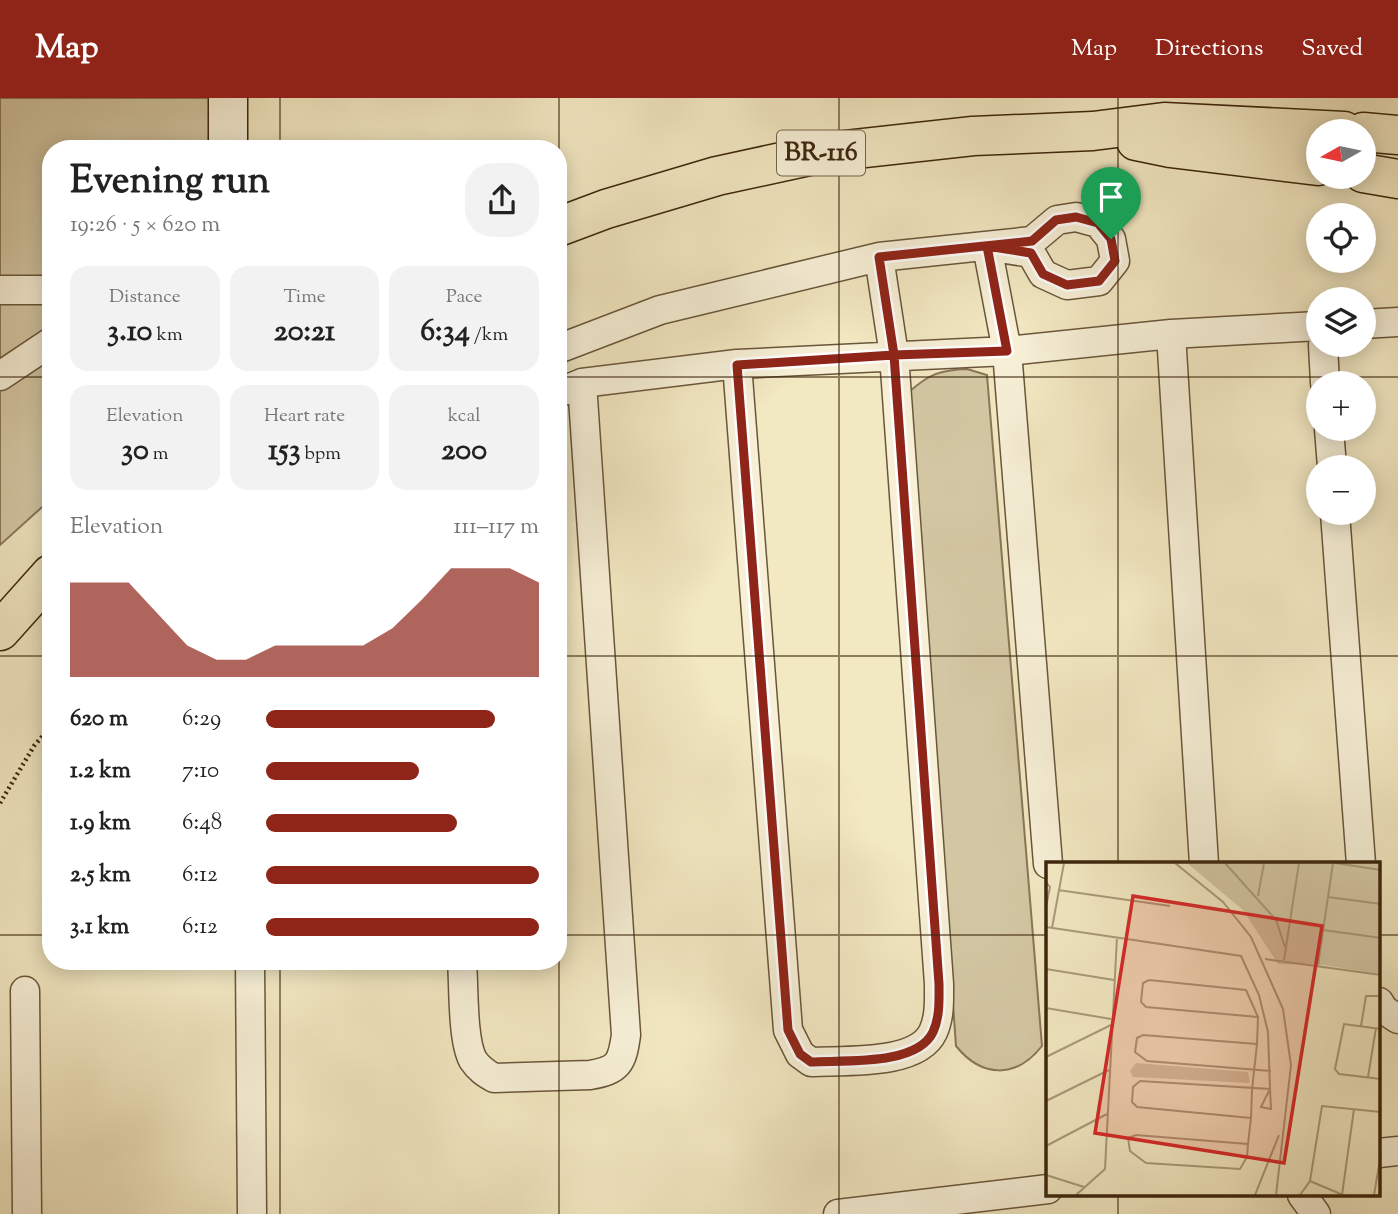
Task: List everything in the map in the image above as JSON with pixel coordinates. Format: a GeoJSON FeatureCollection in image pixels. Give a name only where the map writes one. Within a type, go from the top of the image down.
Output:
{"type":"FeatureCollection","features":[{"type":"Feature","properties":{"kind":"highway","name":"BR-116"},"geometry":{"type":"LineString","coordinates":[[567,224],[606,209],[717,176],[828,152],[973,136],[1093,131],[1164,122],[1306,129]]}},
{"type":"Feature","properties":{"kind":"highway","name":"BR-116"},"geometry":{"type":"LineString","coordinates":[[1093,131],[1170,148],[1306,165]]}},
{"type":"Feature","properties":{"kind":"highway"},"geometry":{"type":"LineString","coordinates":[[1376,133],[1398,135]]}},
{"type":"Feature","properties":{"kind":"highway"},"geometry":{"type":"LineString","coordinates":[[1376,175],[1398,179]]}},
{"type":"Feature","properties":{"kind":"highway"},"geometry":{"type":"LineString","coordinates":[[0,631],[42,584]]}},
{"type":"Feature","properties":{"kind":"street"},"geometry":{"type":"LineString","coordinates":[[228,98],[228,140]]}},
{"type":"Feature","properties":{"kind":"street"},"geometry":{"type":"LineString","coordinates":[[567,346],[660,310],[879,257],[987,246],[1007,351],[1048,862]]}},
{"type":"Feature","properties":{"kind":"street"},"geometry":{"type":"LineString","coordinates":[[737,365],[788,1030],[800,1054],[811,1062],[898,1057],[922,1046],[932,1033],[938,1013],[939,984],[894,355],[879,257]]}},
{"type":"Feature","properties":{"kind":"street"},"geometry":{"type":"LineString","coordinates":[[0,290],[42,290]]}},
{"type":"Feature","properties":{"kind":"street"},"geometry":{"type":"LineString","coordinates":[[1376,323],[1398,322]]}},
{"type":"Feature","properties":{"kind":"street"},"geometry":{"type":"LineString","coordinates":[[463,970],[468,1046],[481,1071],[494,1078],[590,1075],[615,1068],[623,1058],[626,1035],[570,388],[737,365],[1007,351],[1171,334],[1306,327]]}},
{"type":"Feature","properties":{"kind":"street"},"geometry":{"type":"LineString","coordinates":[[1171,334],[1204,862]]}},
{"type":"Feature","properties":{"kind":"street"},"geometry":{"type":"LineString","coordinates":[[0,376],[42,348]]}},
{"type":"Feature","properties":{"kind":"street"},"geometry":{"type":"LineString","coordinates":[[1336,525],[1362,862]]}},
{"type":"Feature","properties":{"kind":"street"},"geometry":{"type":"LineString","coordinates":[[250,970],[252,1214]]}},
{"type":"Feature","properties":{"kind":"street"},"geometry":{"type":"LineString","coordinates":[[25,992],[27,1214]]}},
{"type":"Feature","properties":{"kind":"street"},"geometry":{"type":"LineString","coordinates":[[1380,1004],[1384,1010],[1398,1019]]}},
{"type":"Feature","properties":{"kind":"street"},"geometry":{"type":"LineString","coordinates":[[1380,1153],[1398,1151]]}},
{"type":"Feature","properties":{"kind":"street"},"geometry":{"type":"LineString","coordinates":[[1303,1196],[1316,1214]]}},
{"type":"Feature","properties":{"kind":"street"},"geometry":{"type":"LineString","coordinates":[[838,1214],[1036,1198]]}},
{"type":"Feature","properties":{"kind":"path"},"geometry":{"type":"LineString","coordinates":[[0,803],[42,737]]}},
{"type":"Feature","properties":{"kind":"shaded area"},"geometry":{"type":"Polygon","coordinates":[[[0,98],[229,98],[235,140],[42,140],[42,507],[0,545],[0,98]]]}},
{"type":"Feature","properties":{"kind":"shaded area"},"geometry":{"type":"Polygon","coordinates":[[[967,369],[987,375],[1042,1046],[1021,1064],[999,1070],[977,1064],[956,1046],[909,392],[935,374],[967,369]]]}},
{"type":"Feature","properties":{"kind":"route"},"geometry":{"type":"LineString","coordinates":[[1111,239],[1098,223],[1076,217],[1056,220],[1032,241],[879,257],[894,355],[737,365],[788,1030],[800,1054],[811,1062],[898,1057],[922,1046],[932,1033],[938,1013],[939,984],[894,355],[1007,351],[987,246],[1031,253],[1043,274],[1067,285],[1099,281],[1115,261],[1111,239]]}}]}
